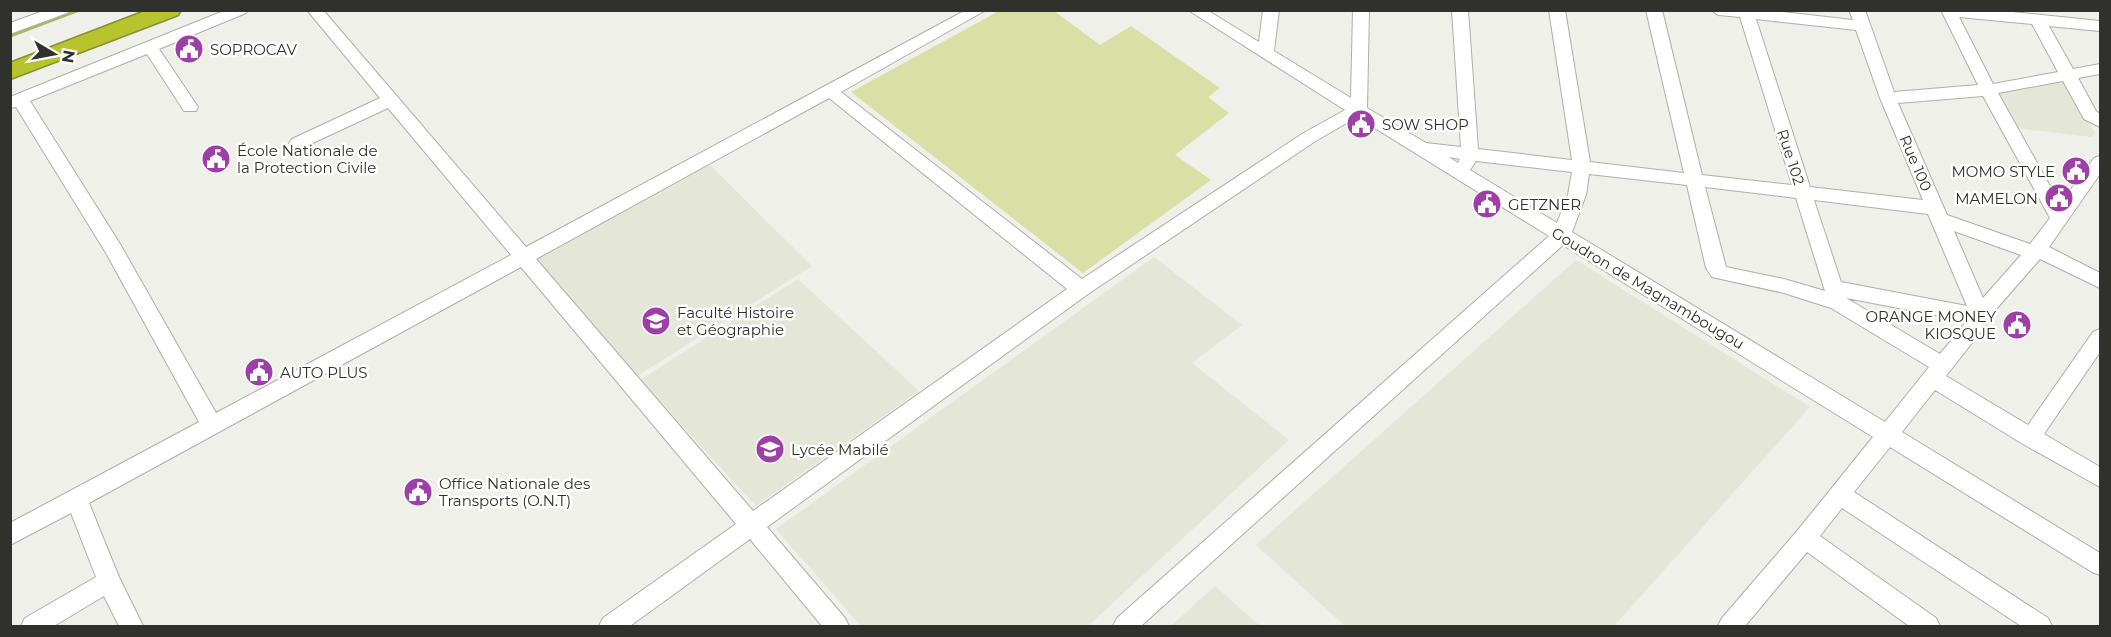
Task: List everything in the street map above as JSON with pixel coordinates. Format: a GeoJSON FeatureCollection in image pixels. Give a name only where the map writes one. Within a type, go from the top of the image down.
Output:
{"type":"FeatureCollection","features":[{"type":"Feature","properties":{"kind":"highway"},"geometry":{"type":"LineString","coordinates":[[10,60],[139,10]]}},
{"type":"Feature","properties":{"kind":"highway"},"geometry":{"type":"LineString","coordinates":[[10,72],[170,10]]}},
{"type":"Feature","properties":{"kind":"street"},"geometry":{"type":"LineString","coordinates":[[10,29],[62,10]]}},
{"type":"Feature","properties":{"kind":"street"},"geometry":{"type":"LineString","coordinates":[[212,426],[113,249],[15,101],[241,10]]}},
{"type":"Feature","properties":{"kind":"street"},"geometry":{"type":"LineString","coordinates":[[314,10],[837,627]]}},
{"type":"Feature","properties":{"kind":"street"},"geometry":{"type":"LineString","coordinates":[[10,535],[979,10]]}},
{"type":"Feature","properties":{"kind":"street","name":"Goudron de Magnambougou"},"geometry":{"type":"LineString","coordinates":[[1195,10],[2100,565]]}},
{"type":"Feature","properties":{"kind":"street"},"geometry":{"type":"LineString","coordinates":[[1266,54],[1271,10]]}},
{"type":"Feature","properties":{"kind":"street"},"geometry":{"type":"LineString","coordinates":[[612,627],[1081,289],[1308,138],[1359,109],[1361,10]]}},
{"type":"Feature","properties":{"kind":"street"},"geometry":{"type":"LineString","coordinates":[[1460,10],[1470,154],[1463,174]]}},
{"type":"Feature","properties":{"kind":"street"},"geometry":{"type":"LineString","coordinates":[[1125,627],[1562,235],[1577,195],[1582,166],[1557,10]]}},
{"type":"Feature","properties":{"kind":"street"},"geometry":{"type":"LineString","coordinates":[[1654,10],[1715,268],[1719,273],[1835,296],[1981,315]]}},
{"type":"Feature","properties":{"kind":"street"},"geometry":{"type":"LineString","coordinates":[[1718,10],[1860,19]]}},
{"type":"Feature","properties":{"kind":"street"},"geometry":{"type":"LineString","coordinates":[[2059,218],[1988,90],[1948,11],[2011,14],[2038,20],[2100,26]]}},
{"type":"Feature","properties":{"kind":"street","name":"Rue 102"},"geometry":{"type":"LineString","coordinates":[[1745,12],[1835,296]]}},
{"type":"Feature","properties":{"kind":"street","name":"Rue 100"},"geometry":{"type":"LineString","coordinates":[[1860,19],[1888,98],[1981,315]]}},
{"type":"Feature","properties":{"kind":"street"},"geometry":{"type":"LineString","coordinates":[[2038,20],[2090,115],[2100,121]]}},
{"type":"Feature","properties":{"kind":"street"},"geometry":{"type":"LineString","coordinates":[[102,37],[116,61]]}},
{"type":"Feature","properties":{"kind":"street"},"geometry":{"type":"LineString","coordinates":[[150,47],[190,107]]}},
{"type":"Feature","properties":{"kind":"street"},"geometry":{"type":"LineString","coordinates":[[1888,98],[1988,90],[2100,69]]}},
{"type":"Feature","properties":{"kind":"street"},"geometry":{"type":"LineString","coordinates":[[830,91],[1081,289]]}},
{"type":"Feature","properties":{"kind":"street"},"geometry":{"type":"LineString","coordinates":[[298,143],[390,100]]}},
{"type":"Feature","properties":{"kind":"street"},"geometry":{"type":"LineString","coordinates":[[1422,148],[1802,191],[1937,213],[2035,251],[2100,281]]}},
{"type":"Feature","properties":{"kind":"street"},"geometry":{"type":"LineString","coordinates":[[1730,627],[1805,538],[1981,315],[2035,251],[2100,162]]}},
{"type":"Feature","properties":{"kind":"street"},"geometry":{"type":"LineString","coordinates":[[1835,296],[2030,438],[2100,478]]}},
{"type":"Feature","properties":{"kind":"street"},"geometry":{"type":"LineString","coordinates":[[2030,438],[2100,337]]}},
{"type":"Feature","properties":{"kind":"street"},"geometry":{"type":"LineString","coordinates":[[1839,494],[2040,627]]}},
{"type":"Feature","properties":{"kind":"street"},"geometry":{"type":"LineString","coordinates":[[76,499],[109,581],[131,627]]}},
{"type":"Feature","properties":{"kind":"street"},"geometry":{"type":"LineString","coordinates":[[1805,538],[1929,627]]}},
{"type":"Feature","properties":{"kind":"street"},"geometry":{"type":"LineString","coordinates":[[33,627],[109,581]]}},
{"type":"Feature","properties":{"kind":"shaded area"},"geometry":{"type":"Polygon","coordinates":[[[2060,78],[2066,81],[2095,133],[2092,137],[2015,128],[1995,92],[2060,78]]]}},
{"type":"Feature","properties":{"kind":"shaded area","name":"Faculté Histoire et Géographie"},"geometry":{"type":"Polygon","coordinates":[[[709,164],[812,266],[637,376],[532,259],[709,164]]]}},
{"type":"Feature","properties":{"kind":"shaded area"},"geometry":{"type":"Polygon","coordinates":[[[1154,257],[1242,325],[1192,363],[1289,440],[1088,626],[861,626],[776,529],[1154,257]]]}},
{"type":"Feature","properties":{"kind":"shaded area"},"geometry":{"type":"Polygon","coordinates":[[[1576,260],[1810,407],[1614,626],[1345,626],[1256,545],[1576,260]]]}},
{"type":"Feature","properties":{"kind":"shaded area","name":"Lycée Mabilé"},"geometry":{"type":"Polygon","coordinates":[[[798,279],[919,391],[756,506],[640,380],[798,279]]]}},
{"type":"Feature","properties":{"kind":"shaded area"},"geometry":{"type":"Polygon","coordinates":[[[1215,586],[1260,626],[1171,626],[1215,586]]]}},
{"type":"Feature","properties":{"kind":"green space"},"geometry":{"type":"Polygon","coordinates":[[[999,11],[1054,11],[1100,45],[1131,26],[1220,88],[1208,97],[1229,113],[1175,155],[1211,180],[1083,273],[851,92],[999,11]]]}},
{"type":"Feature","properties":{"kind":"waterway"},"geometry":{"type":"LineString","coordinates":[[10,36],[79,10]]}},
{"type":"Feature","properties":{"kind":"place","name":"SOPROCAV"},"geometry":{"type":"Point","coordinates":[189,49]}},
{"type":"Feature","properties":{"kind":"place","name":"SOW SHOP"},"geometry":{"type":"Point","coordinates":[1361,124]}},
{"type":"Feature","properties":{"kind":"place","name":"École Nationale de la Protection Civile"},"geometry":{"type":"Point","coordinates":[216,159]}},
{"type":"Feature","properties":{"kind":"place","name":"MOMO STYLE"},"geometry":{"type":"Point","coordinates":[2076,171]}},
{"type":"Feature","properties":{"kind":"place","name":"MAMELON"},"geometry":{"type":"Point","coordinates":[2059,198]}},
{"type":"Feature","properties":{"kind":"place","name":"GETZNER"},"geometry":{"type":"Point","coordinates":[1487,204]}},
{"type":"Feature","properties":{"kind":"place","name":"Faculté Histoire et Géographie"},"geometry":{"type":"Point","coordinates":[656,321]}},
{"type":"Feature","properties":{"kind":"place","name":"ORANGE MONEY KIOSQUE"},"geometry":{"type":"Point","coordinates":[2017,325]}},
{"type":"Feature","properties":{"kind":"place","name":"AUTO PLUS"},"geometry":{"type":"Point","coordinates":[259,372]}},
{"type":"Feature","properties":{"kind":"place","name":"Lycée Mabilé"},"geometry":{"type":"Point","coordinates":[770,449]}},
{"type":"Feature","properties":{"kind":"place","name":"Office Nationale des Transports (O.N.T)"},"geometry":{"type":"Point","coordinates":[418,492]}}]}
